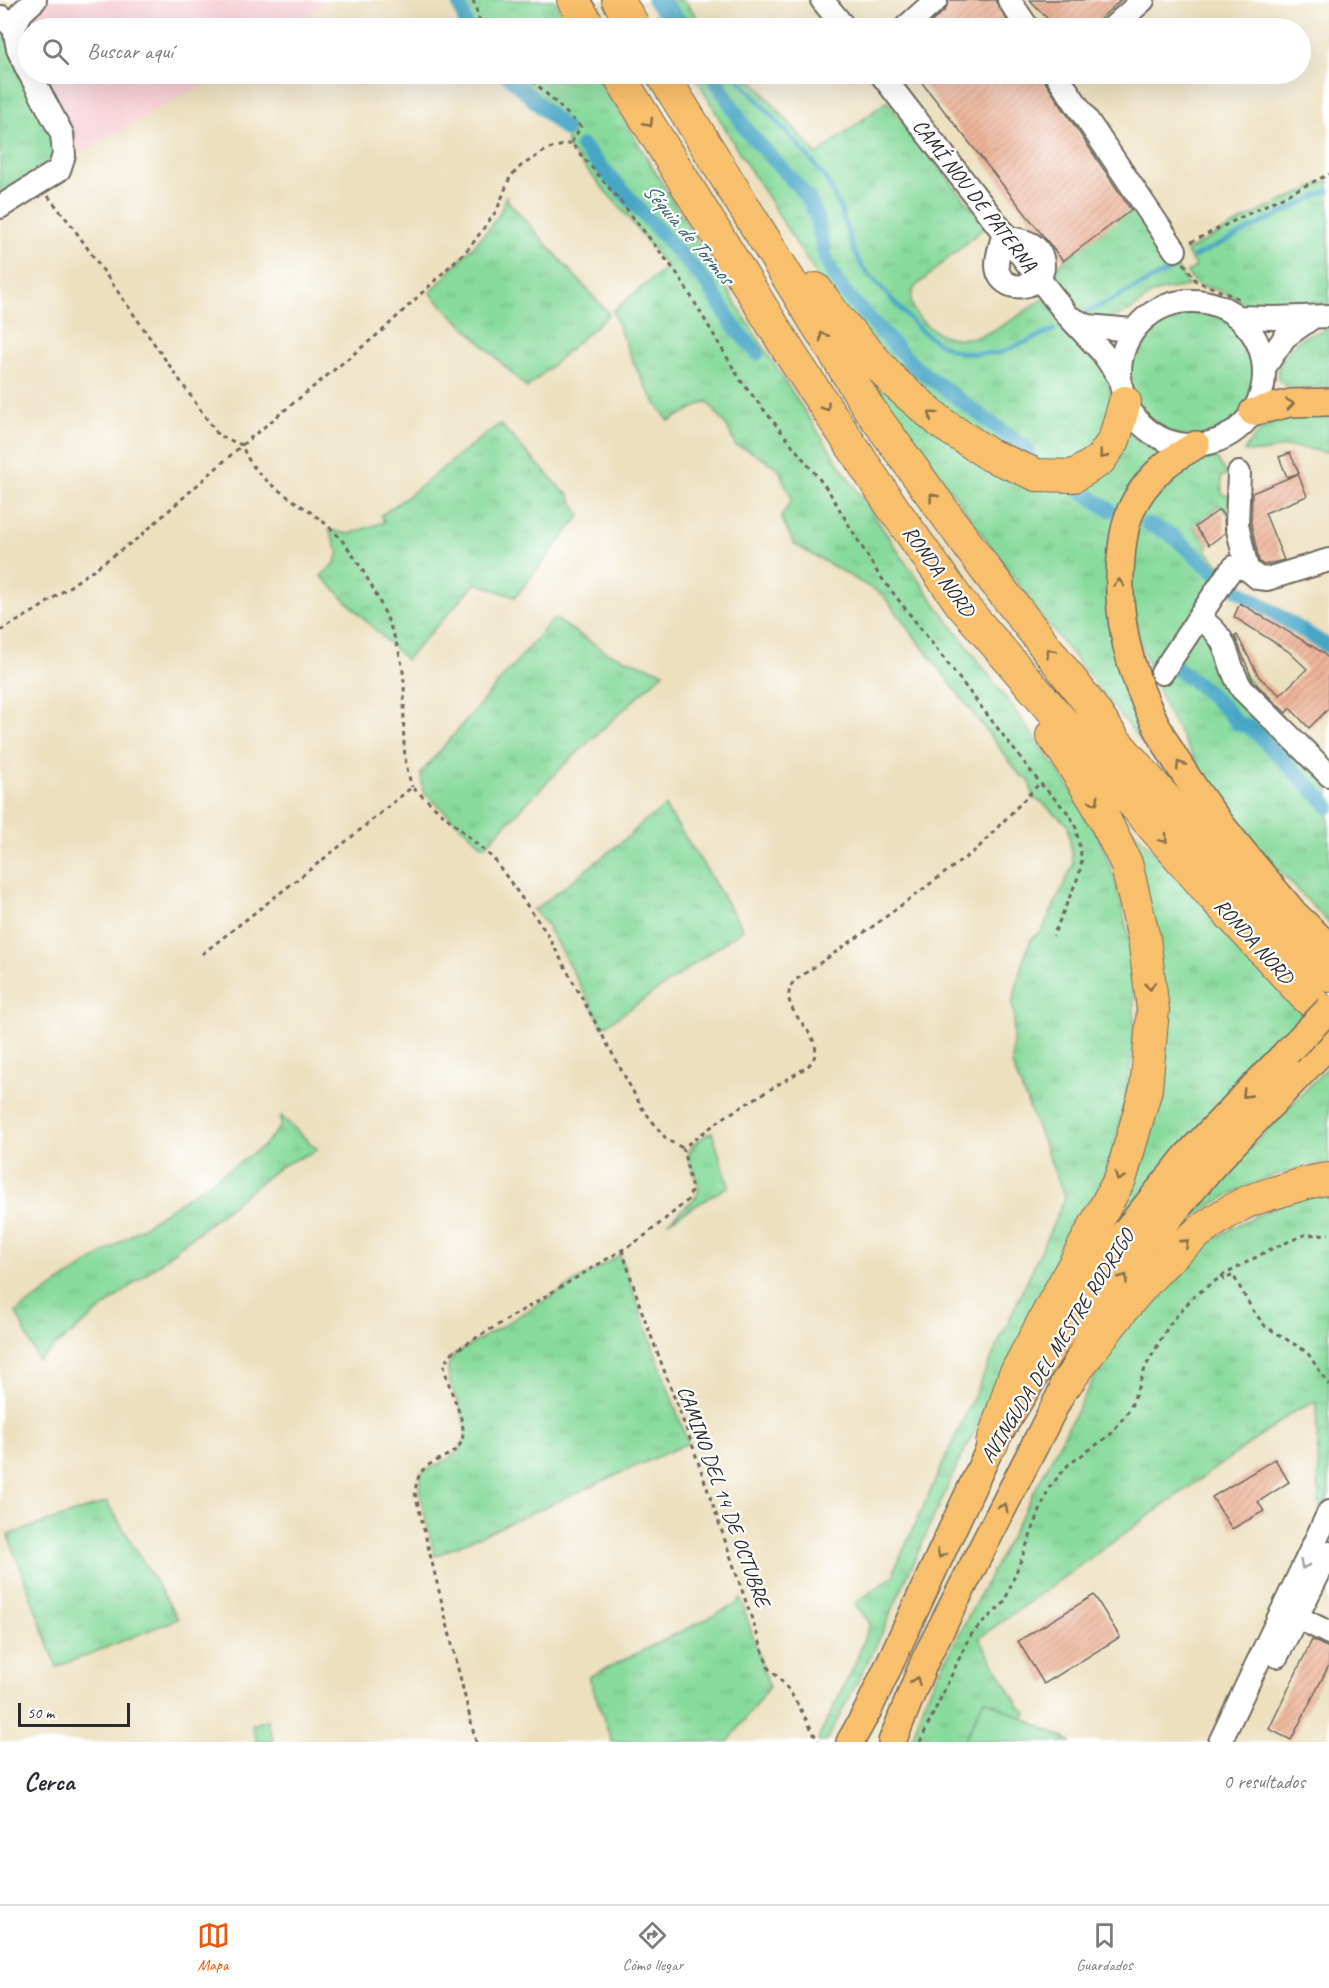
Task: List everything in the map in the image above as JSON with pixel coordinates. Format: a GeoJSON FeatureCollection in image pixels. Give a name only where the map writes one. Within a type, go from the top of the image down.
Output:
{"type":"FeatureCollection","features":[{"type":"Feature","properties":{"kind":"highway"},"geometry":{"type":"LineString","coordinates":[[573,0],[584,18]]}},
{"type":"Feature","properties":{"kind":"highway"},"geometry":{"type":"LineString","coordinates":[[618,0],[629,18]]}},
{"type":"Feature","properties":{"kind":"highway","name":"RONDA NORD"},"geometry":{"type":"LineString","coordinates":[[624,84],[793,358],[893,508],[961,604],[1211,894],[1303,994],[1329,1017]]}},
{"type":"Feature","properties":{"kind":"highway","name":"RONDA NORD"},"geometry":{"type":"LineString","coordinates":[[668,84],[868,407],[986,570],[1086,699],[1115,741],[1227,869],[1329,976]]}},
{"type":"Feature","properties":{"kind":"highway"},"geometry":{"type":"LineString","coordinates":[[726,179],[777,232],[837,318],[895,383],[944,425],[990,454],[1037,475],[1074,476],[1100,460],[1114,440],[1122,389]]}},
{"type":"Feature","properties":{"kind":"highway"},"geometry":{"type":"LineString","coordinates":[[961,604],[1000,668],[1064,751],[1097,804],[1126,863],[1144,938],[1153,1010],[1146,1089],[1120,1177],[1014,1376],[992,1444]]}},
{"type":"Feature","properties":{"kind":"highway"},"geometry":{"type":"LineString","coordinates":[[1066,1384],[1103,1334],[1188,1239],[1242,1204],[1316,1179],[1329,1179]]}},
{"type":"Feature","properties":{"kind":"main road"},"geometry":{"type":"LineString","coordinates":[[1252,412],[1290,403],[1329,402]]}},
{"type":"Feature","properties":{"kind":"main road"},"geometry":{"type":"LineString","coordinates":[[1196,446],[1162,467],[1133,502],[1121,538],[1119,596],[1122,632],[1136,678],[1157,729],[1198,795],[1292,911]]}},
{"type":"Feature","properties":{"kind":"main road"},"geometry":{"type":"LineString","coordinates":[[1086,699],[1122,733],[1223,845],[1329,947]]}},
{"type":"Feature","properties":{"kind":"main road"},"geometry":{"type":"LineString","coordinates":[[1296,1060],[1329,1009]]}},
{"type":"Feature","properties":{"kind":"main road"},"geometry":{"type":"LineString","coordinates":[[1296,1060],[1329,1044]]}},
{"type":"Feature","properties":{"kind":"main road","name":"AVINGUDA DEL MESTRE RODRIGO"},"geometry":{"type":"LineString","coordinates":[[850,1742],[868,1710],[992,1444],[1122,1236],[1186,1157],[1296,1060]]}},
{"type":"Feature","properties":{"kind":"main road","name":"AVINGUDA DEL MESTRE RODRIGO"},"geometry":{"type":"LineString","coordinates":[[892,1742],[925,1660],[1111,1296],[1160,1229],[1296,1060]]}},
{"type":"Feature","properties":{"kind":"street"},"geometry":{"type":"LineString","coordinates":[[18,40],[10,17],[21,13],[35,0]]}},
{"type":"Feature","properties":{"kind":"street"},"geometry":{"type":"LineString","coordinates":[[822,0],[837,18]]}},
{"type":"Feature","properties":{"kind":"street"},"geometry":{"type":"LineString","coordinates":[[916,18],[936,0]]}},
{"type":"Feature","properties":{"kind":"street"},"geometry":{"type":"LineString","coordinates":[[1010,0],[1022,18]]}},
{"type":"Feature","properties":{"kind":"street"},"geometry":{"type":"LineString","coordinates":[[1123,18],[1143,0]]}},
{"type":"Feature","properties":{"kind":"street"},"geometry":{"type":"LineString","coordinates":[[4,202],[59,170],[64,155],[63,135],[35,84]]}},
{"type":"Feature","properties":{"kind":"street","name":"CAMÍ NOU DE PATERNA"},"geometry":{"type":"LineString","coordinates":[[889,84],[1068,316],[1102,352],[1122,389]]}},
{"type":"Feature","properties":{"kind":"street"},"geometry":{"type":"LineString","coordinates":[[1066,84],[1175,250]]}},
{"type":"Feature","properties":{"kind":"street"},"geometry":{"type":"LineString","coordinates":[[1006,235],[996,265],[1002,279],[1015,287],[1023,287],[1039,278]]}},
{"type":"Feature","properties":{"kind":"street"},"geometry":{"type":"LineString","coordinates":[[1182,301],[1208,302],[1238,317],[1256,340],[1264,368],[1262,391],[1252,412],[1242,425],[1228,436],[1196,446],[1167,441],[1142,426],[1122,389],[1122,352],[1132,330],[1158,308],[1182,301]]}},
{"type":"Feature","properties":{"kind":"street"},"geometry":{"type":"LineString","coordinates":[[1068,316],[1088,326],[1132,330]]}},
{"type":"Feature","properties":{"kind":"street"},"geometry":{"type":"LineString","coordinates":[[1238,317],[1321,316]]}},
{"type":"Feature","properties":{"kind":"street"},"geometry":{"type":"LineString","coordinates":[[1264,368],[1285,338],[1321,316]]}},
{"type":"Feature","properties":{"kind":"street"},"geometry":{"type":"LineString","coordinates":[[1239,473],[1237,525],[1246,569]]}},
{"type":"Feature","properties":{"kind":"street"},"geometry":{"type":"LineString","coordinates":[[1162,673],[1234,567],[1246,569],[1258,578],[1267,579],[1329,560]]}},
{"type":"Feature","properties":{"kind":"street"},"geometry":{"type":"LineString","coordinates":[[1199,618],[1219,635],[1228,652],[1235,678],[1242,689],[1329,775]]}},
{"type":"Feature","properties":{"kind":"street"},"geometry":{"type":"LineString","coordinates":[[1220,1742],[1329,1512]]}},
{"type":"Feature","properties":{"kind":"street"},"geometry":{"type":"LineString","coordinates":[[1231,1742],[1329,1553]]}},
{"type":"Feature","properties":{"kind":"street"},"geometry":{"type":"LineString","coordinates":[[1297,1617],[1329,1633]]}},
{"type":"Feature","properties":{"kind":"path"},"geometry":{"type":"LineString","coordinates":[[473,0],[479,18]]}},
{"type":"Feature","properties":{"kind":"path"},"geometry":{"type":"LineString","coordinates":[[0,631],[38,609],[138,538],[242,445],[383,330],[470,247],[497,210],[510,177],[520,166],[548,149],[571,143],[581,127],[536,84]]}},
{"type":"Feature","properties":{"kind":"path"},"geometry":{"type":"LineString","coordinates":[[571,143],[679,276],[741,381],[828,490],[877,572],[1040,783],[1070,815],[1076,828],[1082,860],[1080,875],[1053,936]]}},
{"type":"Feature","properties":{"kind":"path"},"geometry":{"type":"LineString","coordinates":[[1175,250],[1329,174]]}},
{"type":"Feature","properties":{"kind":"path"},"geometry":{"type":"LineString","coordinates":[[36,185],[60,209],[218,435],[242,445]]}},
{"type":"Feature","properties":{"kind":"path"},"geometry":{"type":"LineString","coordinates":[[242,445],[245,456],[264,478],[325,522],[340,538],[357,562],[392,628],[399,646],[404,681],[405,756],[412,787],[494,859],[546,932],[642,1108],[667,1140],[683,1148]]}},
{"type":"Feature","properties":{"kind":"path"},"geometry":{"type":"LineString","coordinates":[[683,1148],[723,1118],[815,1060],[817,1052],[814,1043],[789,999],[789,989],[794,981],[872,927],[977,849],[1040,783]]}},
{"type":"Feature","properties":{"kind":"path"},"geometry":{"type":"LineString","coordinates":[[202,954],[412,787]]}},
{"type":"Feature","properties":{"kind":"path"},"geometry":{"type":"LineString","coordinates":[[476,1742],[415,1493],[417,1480],[424,1469],[459,1447],[463,1437],[462,1423],[445,1377],[444,1363],[453,1352],[642,1238],[687,1201],[692,1190],[683,1148]]}},
{"type":"Feature","properties":{"kind":"path"},"geometry":{"type":"LineString","coordinates":[[920,1742],[973,1632],[1004,1603],[1049,1488],[1068,1465],[1110,1435],[1130,1409],[1146,1366],[1169,1325],[1194,1296],[1224,1275],[1269,1250],[1304,1235],[1329,1234]]}},
{"type":"Feature","properties":{"kind":"path","name":"CAMINO DEL 14 DE OCTUBRE"},"geometry":{"type":"LineString","coordinates":[[622,1250],[641,1309],[693,1447],[769,1670],[777,1675],[786,1687],[818,1741]]}},
{"type":"Feature","properties":{"kind":"path"},"geometry":{"type":"LineString","coordinates":[[1224,1275],[1224,1280],[1233,1275],[1252,1309],[1265,1326],[1307,1352],[1329,1385]]}},
{"type":"Feature","properties":{"kind":"shaded area"},"geometry":{"type":"Polygon","coordinates":[[[40,0],[322,0],[324,4],[304,18],[25,18],[40,0]]]}},
{"type":"Feature","properties":{"kind":"shaded area"},"geometry":{"type":"Polygon","coordinates":[[[42,84],[205,84],[184,94],[74,158],[42,84]]]}},
{"type":"Feature","properties":{"kind":"green space"},"geometry":{"type":"Polygon","coordinates":[[[456,0],[554,0],[565,18],[462,18],[456,0]]]}},
{"type":"Feature","properties":{"kind":"green space"},"geometry":{"type":"Polygon","coordinates":[[[647,0],[684,0],[698,18],[659,18],[647,0]]]}},
{"type":"Feature","properties":{"kind":"green space"},"geometry":{"type":"Polygon","coordinates":[[[13,13],[19,18],[18,84],[45,84],[75,134],[71,141],[74,158],[0,195],[0,35],[13,13]]]}},
{"type":"Feature","properties":{"kind":"green space"},"geometry":{"type":"Polygon","coordinates":[[[513,84],[603,84],[707,257],[822,438],[902,557],[1070,788],[1090,821],[1106,855],[1119,894],[1128,935],[1133,975],[1134,1016],[1131,1058],[1126,1098],[1104,1178],[957,1466],[876,1646],[826,1742],[818,1742],[819,1737],[855,1664],[870,1623],[855,1604],[894,1575],[895,1568],[1065,1198],[1012,1064],[1014,1014],[1012,1005],[1031,939],[1042,931],[1073,865],[1068,825],[1040,801],[1033,799],[1030,781],[1020,775],[883,595],[794,544],[781,517],[792,499],[778,468],[747,449],[736,446],[726,425],[707,401],[669,421],[660,409],[636,369],[613,311],[667,267],[628,217],[567,147],[567,133],[513,84]]]}},
{"type":"Feature","properties":{"kind":"green space"},"geometry":{"type":"Polygon","coordinates":[[[700,84],[756,84],[817,155],[887,101],[986,226],[915,287],[911,301],[915,312],[921,320],[937,332],[953,338],[969,338],[1000,327],[1044,298],[1105,370],[1115,414],[1082,462],[1042,464],[947,416],[827,292],[737,149],[700,84]]]}},
{"type":"Feature","properties":{"kind":"green space"},"geometry":{"type":"Polygon","coordinates":[[[1329,180],[1329,304],[1273,309],[1255,308],[1222,292],[1199,286],[1190,277],[1187,272],[1196,267],[1186,251],[1257,213],[1329,180]]]}},
{"type":"Feature","properties":{"kind":"green space"},"geometry":{"type":"Polygon","coordinates":[[[506,196],[609,314],[527,388],[430,293],[486,232],[499,215],[506,196]]]}},
{"type":"Feature","properties":{"kind":"green space"},"geometry":{"type":"Polygon","coordinates":[[[1134,205],[1188,286],[1153,293],[1130,311],[1108,319],[1087,317],[1050,272],[1134,205]]]}},
{"type":"Feature","properties":{"kind":"green space"},"geometry":{"type":"Polygon","coordinates":[[[1192,312],[1216,316],[1236,330],[1250,350],[1254,374],[1250,398],[1236,418],[1216,432],[1192,436],[1168,432],[1148,418],[1134,398],[1130,374],[1134,350],[1148,330],[1168,316],[1192,312]]]}},
{"type":"Feature","properties":{"kind":"green space"},"geometry":{"type":"Polygon","coordinates":[[[1325,327],[1329,328],[1329,388],[1294,388],[1283,384],[1278,373],[1289,350],[1305,336],[1324,332],[1325,327]]]}},
{"type":"Feature","properties":{"kind":"green space"},"geometry":{"type":"Polygon","coordinates":[[[880,381],[1035,483],[1127,427],[1151,449],[1166,453],[1113,560],[1178,785],[1036,609],[876,386],[880,381]]]}},
{"type":"Feature","properties":{"kind":"green space"},"geometry":{"type":"Polygon","coordinates":[[[1299,413],[1329,413],[1329,453],[1291,447],[1262,452],[1244,451],[1260,431],[1275,422],[1299,413]]]}},
{"type":"Feature","properties":{"kind":"green space"},"geometry":{"type":"Polygon","coordinates":[[[500,424],[564,492],[568,493],[580,516],[515,597],[476,583],[406,660],[321,576],[335,563],[339,553],[329,530],[349,534],[384,522],[381,515],[500,424]]]}},
{"type":"Feature","properties":{"kind":"green space"},"geometry":{"type":"Polygon","coordinates":[[[1216,458],[1228,475],[1221,476],[1222,494],[1229,496],[1229,515],[1219,505],[1193,527],[1209,544],[1206,551],[1225,570],[1206,629],[1226,655],[1329,770],[1329,923],[1263,853],[1215,795],[1166,709],[1141,646],[1129,588],[1141,508],[1149,495],[1187,463],[1216,458]]]}},
{"type":"Feature","properties":{"kind":"green space"},"geometry":{"type":"Polygon","coordinates":[[[554,618],[608,653],[664,672],[563,766],[486,845],[482,845],[423,792],[421,773],[554,618]]]}},
{"type":"Feature","properties":{"kind":"green space"},"geometry":{"type":"Polygon","coordinates":[[[665,807],[743,929],[603,1027],[546,924],[533,909],[536,909],[665,807]]]}},
{"type":"Feature","properties":{"kind":"green space"},"geometry":{"type":"Polygon","coordinates":[[[1118,814],[1305,1013],[1122,1215],[1121,1207],[1151,1108],[1118,814]]]}},
{"type":"Feature","properties":{"kind":"green space"},"geometry":{"type":"Polygon","coordinates":[[[1329,1066],[1329,1163],[1292,1170],[1256,1183],[1221,1200],[1189,1220],[1214,1185],[1329,1066]]]}},
{"type":"Feature","properties":{"kind":"green space"},"geometry":{"type":"Polygon","coordinates":[[[281,1116],[318,1150],[281,1166],[38,1360],[16,1312],[262,1147],[281,1126],[281,1116]]]}},
{"type":"Feature","properties":{"kind":"green space"},"geometry":{"type":"Polygon","coordinates":[[[712,1132],[729,1186],[668,1222],[696,1197],[699,1189],[690,1163],[690,1151],[693,1145],[712,1132]]]}},
{"type":"Feature","properties":{"kind":"green space"},"geometry":{"type":"Polygon","coordinates":[[[1329,1193],[1329,1494],[1320,1516],[1316,1402],[1295,1411],[979,1638],[1018,1705],[1027,1713],[1023,1719],[984,1699],[964,1742],[911,1742],[926,1697],[1105,1357],[1147,1300],[1196,1250],[1241,1223],[1290,1200],[1329,1193]]]}},
{"type":"Feature","properties":{"kind":"green space"},"geometry":{"type":"Polygon","coordinates":[[[620,1255],[688,1443],[435,1556],[419,1491],[421,1473],[457,1452],[466,1432],[449,1379],[448,1366],[454,1355],[620,1255]]]}},
{"type":"Feature","properties":{"kind":"green space"},"geometry":{"type":"Polygon","coordinates":[[[107,1502],[178,1619],[57,1667],[8,1535],[107,1502]]]}},
{"type":"Feature","properties":{"kind":"green space"},"geometry":{"type":"Polygon","coordinates":[[[741,1599],[769,1687],[728,1742],[612,1742],[589,1677],[735,1605],[741,1599]]]}},
{"type":"Feature","properties":{"kind":"green space"},"geometry":{"type":"Polygon","coordinates":[[[984,1699],[1072,1742],[964,1742],[984,1699]]]}},
{"type":"Feature","properties":{"kind":"green space"},"geometry":{"type":"Polygon","coordinates":[[[267,1720],[274,1742],[257,1742],[252,1725],[267,1720]]]}},
{"type":"Feature","properties":{"kind":"building"},"geometry":{"type":"Polygon","coordinates":[[[949,0],[995,0],[1006,18],[936,18],[945,10],[949,0]]]}},
{"type":"Feature","properties":{"kind":"building"},"geometry":{"type":"Polygon","coordinates":[[[1030,0],[1121,0],[1101,18],[1047,18],[1030,0]]]}},
{"type":"Feature","properties":{"kind":"building"},"geometry":{"type":"Polygon","coordinates":[[[923,84],[1046,84],[1131,210],[1063,261],[923,84]]]}},
{"type":"Feature","properties":{"kind":"building"},"geometry":{"type":"Polygon","coordinates":[[[1290,453],[1299,473],[1287,477],[1279,457],[1290,453]]]}},
{"type":"Feature","properties":{"kind":"building"},"geometry":{"type":"Polygon","coordinates":[[[1298,474],[1307,496],[1265,513],[1284,560],[1263,565],[1259,561],[1251,524],[1252,493],[1298,474]]]}},
{"type":"Feature","properties":{"kind":"building"},"geometry":{"type":"Polygon","coordinates":[[[1219,510],[1224,516],[1225,533],[1209,545],[1195,527],[1219,510]]]}},
{"type":"Feature","properties":{"kind":"building"},"geometry":{"type":"Polygon","coordinates":[[[1240,603],[1322,652],[1329,659],[1329,708],[1309,728],[1290,708],[1286,713],[1253,681],[1235,636],[1237,635],[1259,677],[1280,695],[1307,669],[1288,651],[1234,617],[1240,603]]]}},
{"type":"Feature","properties":{"kind":"building"},"geometry":{"type":"Polygon","coordinates":[[[1275,1459],[1289,1482],[1258,1502],[1264,1511],[1232,1529],[1212,1497],[1275,1459]]]}},
{"type":"Feature","properties":{"kind":"building"},"geometry":{"type":"Polygon","coordinates":[[[1094,1595],[1120,1637],[1044,1684],[1018,1641],[1094,1595]]]}},
{"type":"Feature","properties":{"kind":"building"},"geometry":{"type":"Polygon","coordinates":[[[1312,1640],[1329,1648],[1329,1665],[1291,1740],[1269,1729],[1312,1640]]]}},
{"type":"Feature","properties":{"kind":"waterway","name":"Séquia de Tormos"},"geometry":{"type":"LineString","coordinates":[[458,0],[464,18]]}},
{"type":"Feature","properties":{"kind":"waterway"},"geometry":{"type":"LineString","coordinates":[[654,0],[669,18]]}},
{"type":"Feature","properties":{"kind":"waterway"},"geometry":{"type":"LineString","coordinates":[[667,0],[684,18]]}},
{"type":"Feature","properties":{"kind":"waterway","name":"Séquia de Tormos"},"geometry":{"type":"LineString","coordinates":[[517,84],[566,130]]}},
{"type":"Feature","properties":{"kind":"waterway"},"geometry":{"type":"LineString","coordinates":[[718,84],[747,131],[810,201],[817,219],[825,256],[834,277],[844,292],[915,367],[1028,450]]}},
{"type":"Feature","properties":{"kind":"waterway"},"geometry":{"type":"LineString","coordinates":[[743,84],[826,179],[863,268],[920,330],[938,343],[958,352],[977,354],[1000,353],[1054,330]]}},
{"type":"Feature","properties":{"kind":"waterway","name":"Séquia de Tormos"},"geometry":{"type":"LineString","coordinates":[[582,146],[708,285],[734,327],[757,353]]}},
{"type":"Feature","properties":{"kind":"waterway"},"geometry":{"type":"LineString","coordinates":[[1194,257],[1329,190]]}},
{"type":"Feature","properties":{"kind":"waterway"},"geometry":{"type":"LineString","coordinates":[[1086,313],[1170,270]]}},
{"type":"Feature","properties":{"kind":"waterway"},"geometry":{"type":"LineString","coordinates":[[1075,487],[1110,510]]}},
{"type":"Feature","properties":{"kind":"waterway"},"geometry":{"type":"LineString","coordinates":[[1148,524],[1170,534],[1219,576]]}},
{"type":"Feature","properties":{"kind":"waterway"},"geometry":{"type":"LineString","coordinates":[[1233,587],[1329,647]]}},
{"type":"Feature","properties":{"kind":"waterway","name":"Séquia de Tormos"},"geometry":{"type":"LineString","coordinates":[[1177,669],[1210,694],[1238,724],[1249,726],[1329,806]]}}]}
